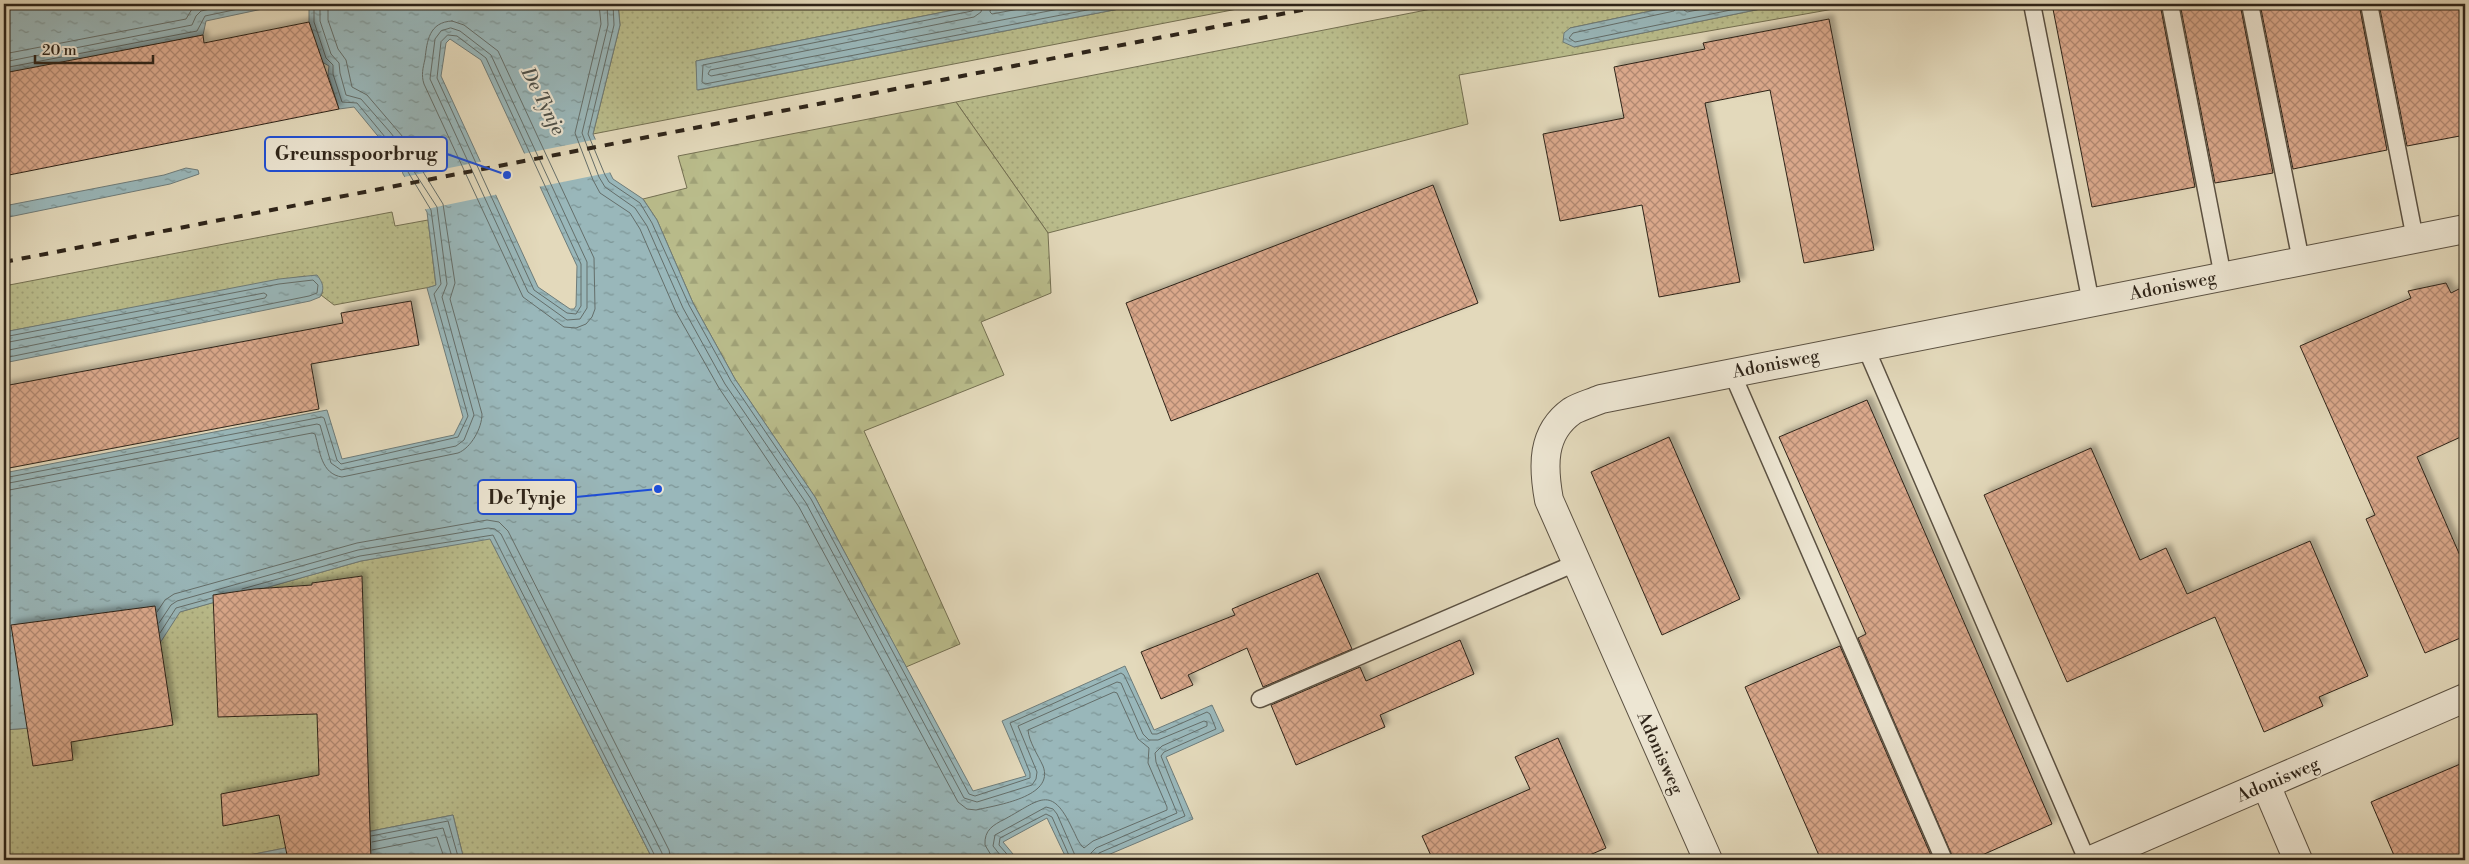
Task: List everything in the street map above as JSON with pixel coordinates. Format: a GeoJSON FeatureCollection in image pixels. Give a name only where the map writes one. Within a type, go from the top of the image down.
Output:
{"type":"FeatureCollection","features":[{"type":"Feature","properties":{"kind":"street","name":"Adonisweg"},"geometry":{"type":"LineString","coordinates":[[1708,860],[1549,500],[1544,474],[1545,450],[1554,428],[1572,411],[1601,399],[2465,229]]}},
{"type":"Feature","properties":{"kind":"street","name":"Adonisweg"},"geometry":{"type":"LineString","coordinates":[[2091,860],[2465,698]]}},
{"type":"Feature","properties":{"kind":"street"},"geometry":{"type":"LineString","coordinates":[[2266,785],[2298,860]]}},
{"type":"Feature","properties":{"kind":"lane"},"geometry":{"type":"LineString","coordinates":[[2032,4],[2091,303]]}},
{"type":"Feature","properties":{"kind":"lane"},"geometry":{"type":"LineString","coordinates":[[2170,4],[2223,276]]}},
{"type":"Feature","properties":{"kind":"lane"},"geometry":{"type":"LineString","coordinates":[[2250,4],[2301,262]]}},
{"type":"Feature","properties":{"kind":"lane"},"geometry":{"type":"LineString","coordinates":[[2369,4],[2415,239]]}},
{"type":"Feature","properties":{"kind":"lane"},"geometry":{"type":"LineString","coordinates":[[1865,346],[2087,860]]}},
{"type":"Feature","properties":{"kind":"lane"},"geometry":{"type":"LineString","coordinates":[[1732,373],[1944,860]]}},
{"type":"Feature","properties":{"kind":"lane"},"geometry":{"type":"LineString","coordinates":[[1260,699],[1576,563]]}},
{"type":"Feature","properties":{"kind":"green space"},"geometry":{"type":"Polygon","coordinates":[[[618,4],[984,4],[696,61],[698,90],[1145,4],[1263,4],[593,134],[620,25],[618,4]]]}},
{"type":"Feature","properties":{"kind":"green space"},"geometry":{"type":"Polygon","coordinates":[[[1457,4],[1684,4],[1570,28],[1574,47],[1785,4],[1862,4],[1459,75],[1468,124],[1048,233],[956,102],[1457,4]]]}},
{"type":"Feature","properties":{"kind":"green space"},"geometry":{"type":"Polygon","coordinates":[[[956,102],[1048,233],[1051,293],[981,322],[1004,375],[864,431],[960,644],[906,667],[815,497],[735,379],[693,303],[657,220],[643,199],[687,188],[678,156],[956,102]]]}},
{"type":"Feature","properties":{"kind":"green space"},"geometry":{"type":"Polygon","coordinates":[[[392,212],[395,226],[428,220],[436,286],[334,305],[321,295],[323,292],[305,276],[4,332],[4,286],[392,212]]]}},
{"type":"Feature","properties":{"kind":"green space"},"geometry":{"type":"Polygon","coordinates":[[[490,538],[653,860],[464,860],[453,815],[224,860],[4,860],[4,730],[109,722],[179,612],[361,561],[490,538]]]}},
{"type":"Feature","properties":{"kind":"water"},"geometry":{"type":"Polygon","coordinates":[[[4,4],[286,4],[206,21],[203,35],[4,74],[4,4]]]}},
{"type":"Feature","properties":{"kind":"water"},"geometry":{"type":"Polygon","coordinates":[[[309,4],[618,4],[620,25],[593,134],[610,173],[613,179],[643,199],[657,220],[693,303],[735,379],[815,497],[973,791],[1026,776],[1002,721],[1125,666],[1154,730],[1212,705],[1224,731],[1166,757],[1193,819],[1096,860],[1067,860],[1047,818],[1003,842],[1018,860],[653,860],[490,539],[361,561],[180,612],[109,722],[4,730],[4,473],[327,410],[342,459],[454,435],[463,417],[427,288],[436,285],[427,212],[403,174],[400,163],[354,107],[339,109],[328,74],[329,66],[322,62],[309,22],[309,4]],[[450,39],[446,43],[441,76],[538,287],[570,309],[574,309],[576,306],[577,266],[481,60],[450,39]]]}},
{"type":"Feature","properties":{"kind":"water"},"geometry":{"type":"Polygon","coordinates":[[[984,4],[1145,4],[697,90],[696,61],[984,4]]]}},
{"type":"Feature","properties":{"kind":"water"},"geometry":{"type":"Polygon","coordinates":[[[1684,4],[1785,4],[1574,47],[1563,42],[1564,33],[1570,28],[1684,4]]]}},
{"type":"Feature","properties":{"kind":"water"},"geometry":{"type":"Polygon","coordinates":[[[186,168],[198,170],[199,174],[170,184],[4,218],[4,206],[164,175],[186,168]]]}},
{"type":"Feature","properties":{"kind":"water"},"geometry":{"type":"Polygon","coordinates":[[[317,275],[323,288],[320,297],[310,301],[4,363],[4,332],[279,279],[317,275]]]}},
{"type":"Feature","properties":{"kind":"water"},"geometry":{"type":"Polygon","coordinates":[[[453,815],[464,860],[224,860],[453,815]]]}},
{"type":"Feature","properties":{"kind":"pier"},"geometry":{"type":"Polygon","coordinates":[[[598,139],[612,172],[538,187],[522,154],[598,139]]]}},
{"type":"Feature","properties":{"kind":"pier"},"geometry":{"type":"Polygon","coordinates":[[[484,161],[499,194],[422,210],[406,184],[404,177],[484,161]]]}},
{"type":"Feature","properties":{"kind":"building"},"geometry":{"type":"Polygon","coordinates":[[[2052,4],[2160,4],[2195,187],[2092,207],[2052,4]]]}},
{"type":"Feature","properties":{"kind":"building"},"geometry":{"type":"Polygon","coordinates":[[[2180,4],[2240,4],[2273,173],[2215,183],[2180,4]]]}},
{"type":"Feature","properties":{"kind":"building"},"geometry":{"type":"Polygon","coordinates":[[[2260,4],[2359,4],[2387,150],[2293,169],[2260,4]]]}},
{"type":"Feature","properties":{"kind":"building"},"geometry":{"type":"Polygon","coordinates":[[[2379,4],[2465,4],[2465,135],[2407,146],[2379,4]]]}},
{"type":"Feature","properties":{"kind":"building"},"geometry":{"type":"Polygon","coordinates":[[[1829,19],[1874,250],[1804,263],[1770,90],[1705,103],[1740,282],[1659,297],[1642,205],[1560,221],[1543,134],[1624,118],[1614,67],[1705,49],[1703,43],[1829,19]]]}},
{"type":"Feature","properties":{"kind":"building"},"geometry":{"type":"Polygon","coordinates":[[[309,22],[339,109],[4,176],[4,73],[203,35],[204,43],[309,22]]]}},
{"type":"Feature","properties":{"kind":"building"},"geometry":{"type":"Polygon","coordinates":[[[1433,185],[1478,303],[1171,421],[1126,303],[1433,185]]]}},
{"type":"Feature","properties":{"kind":"building"},"geometry":{"type":"Polygon","coordinates":[[[2446,283],[2451,293],[2465,286],[2465,435],[2417,457],[2465,567],[2465,636],[2425,653],[2366,519],[2375,515],[2300,346],[2411,298],[2408,291],[2446,283]]]}},
{"type":"Feature","properties":{"kind":"building"},"geometry":{"type":"Polygon","coordinates":[[[411,301],[419,345],[311,364],[319,409],[4,469],[4,386],[343,323],[341,313],[411,301]]]}},
{"type":"Feature","properties":{"kind":"building"},"geometry":{"type":"Polygon","coordinates":[[[1867,400],[2052,824],[1971,860],[1954,860],[1858,638],[1866,634],[1779,437],[1867,400]]]}},
{"type":"Feature","properties":{"kind":"building"},"geometry":{"type":"Polygon","coordinates":[[[1669,437],[1740,599],[1662,635],[1591,472],[1669,437]]]}},
{"type":"Feature","properties":{"kind":"building"},"geometry":{"type":"Polygon","coordinates":[[[2091,448],[2140,560],[2166,548],[2187,594],[2310,541],[2368,676],[2319,697],[2323,706],[2264,732],[2215,617],[2067,682],[1984,495],[2091,448]]]}},
{"type":"Feature","properties":{"kind":"building"},"geometry":{"type":"Polygon","coordinates":[[[1318,573],[1352,649],[1263,687],[1247,648],[1188,675],[1193,685],[1161,699],[1141,652],[1235,615],[1232,609],[1318,573]]]}},
{"type":"Feature","properties":{"kind":"building"},"geometry":{"type":"Polygon","coordinates":[[[362,576],[371,860],[288,860],[279,815],[223,826],[221,794],[319,775],[317,714],[218,717],[213,595],[254,589],[312,585],[312,583],[362,576]]]}},
{"type":"Feature","properties":{"kind":"building"},"geometry":{"type":"Polygon","coordinates":[[[155,606],[173,725],[71,742],[73,760],[33,766],[11,625],[155,606]]]}},
{"type":"Feature","properties":{"kind":"building"},"geometry":{"type":"Polygon","coordinates":[[[1460,640],[1474,674],[1380,715],[1385,727],[1296,765],[1271,705],[1360,667],[1366,681],[1460,640]]]}},
{"type":"Feature","properties":{"kind":"building"},"geometry":{"type":"Polygon","coordinates":[[[1840,646],[1933,860],[1821,860],[1745,687],[1840,646]]]}},
{"type":"Feature","properties":{"kind":"building"},"geometry":{"type":"Polygon","coordinates":[[[1558,738],[1606,848],[1578,860],[1433,860],[1422,836],[1530,789],[1515,757],[1558,738]]]}},
{"type":"Feature","properties":{"kind":"building"},"geometry":{"type":"Polygon","coordinates":[[[2465,762],[2465,860],[2396,860],[2371,802],[2465,762]]]}},
{"type":"Feature","properties":{"kind":"railway"},"geometry":{"type":"LineString","coordinates":[[4,262],[1333,4]]}},
{"type":"Feature","properties":{"kind":"place","name":"Greunsspoorbrug"},"geometry":{"type":"Point","coordinates":[507,175]}},
{"type":"Feature","properties":{"kind":"place","name":"De Tynje"},"geometry":{"type":"Point","coordinates":[658,489]}}]}
